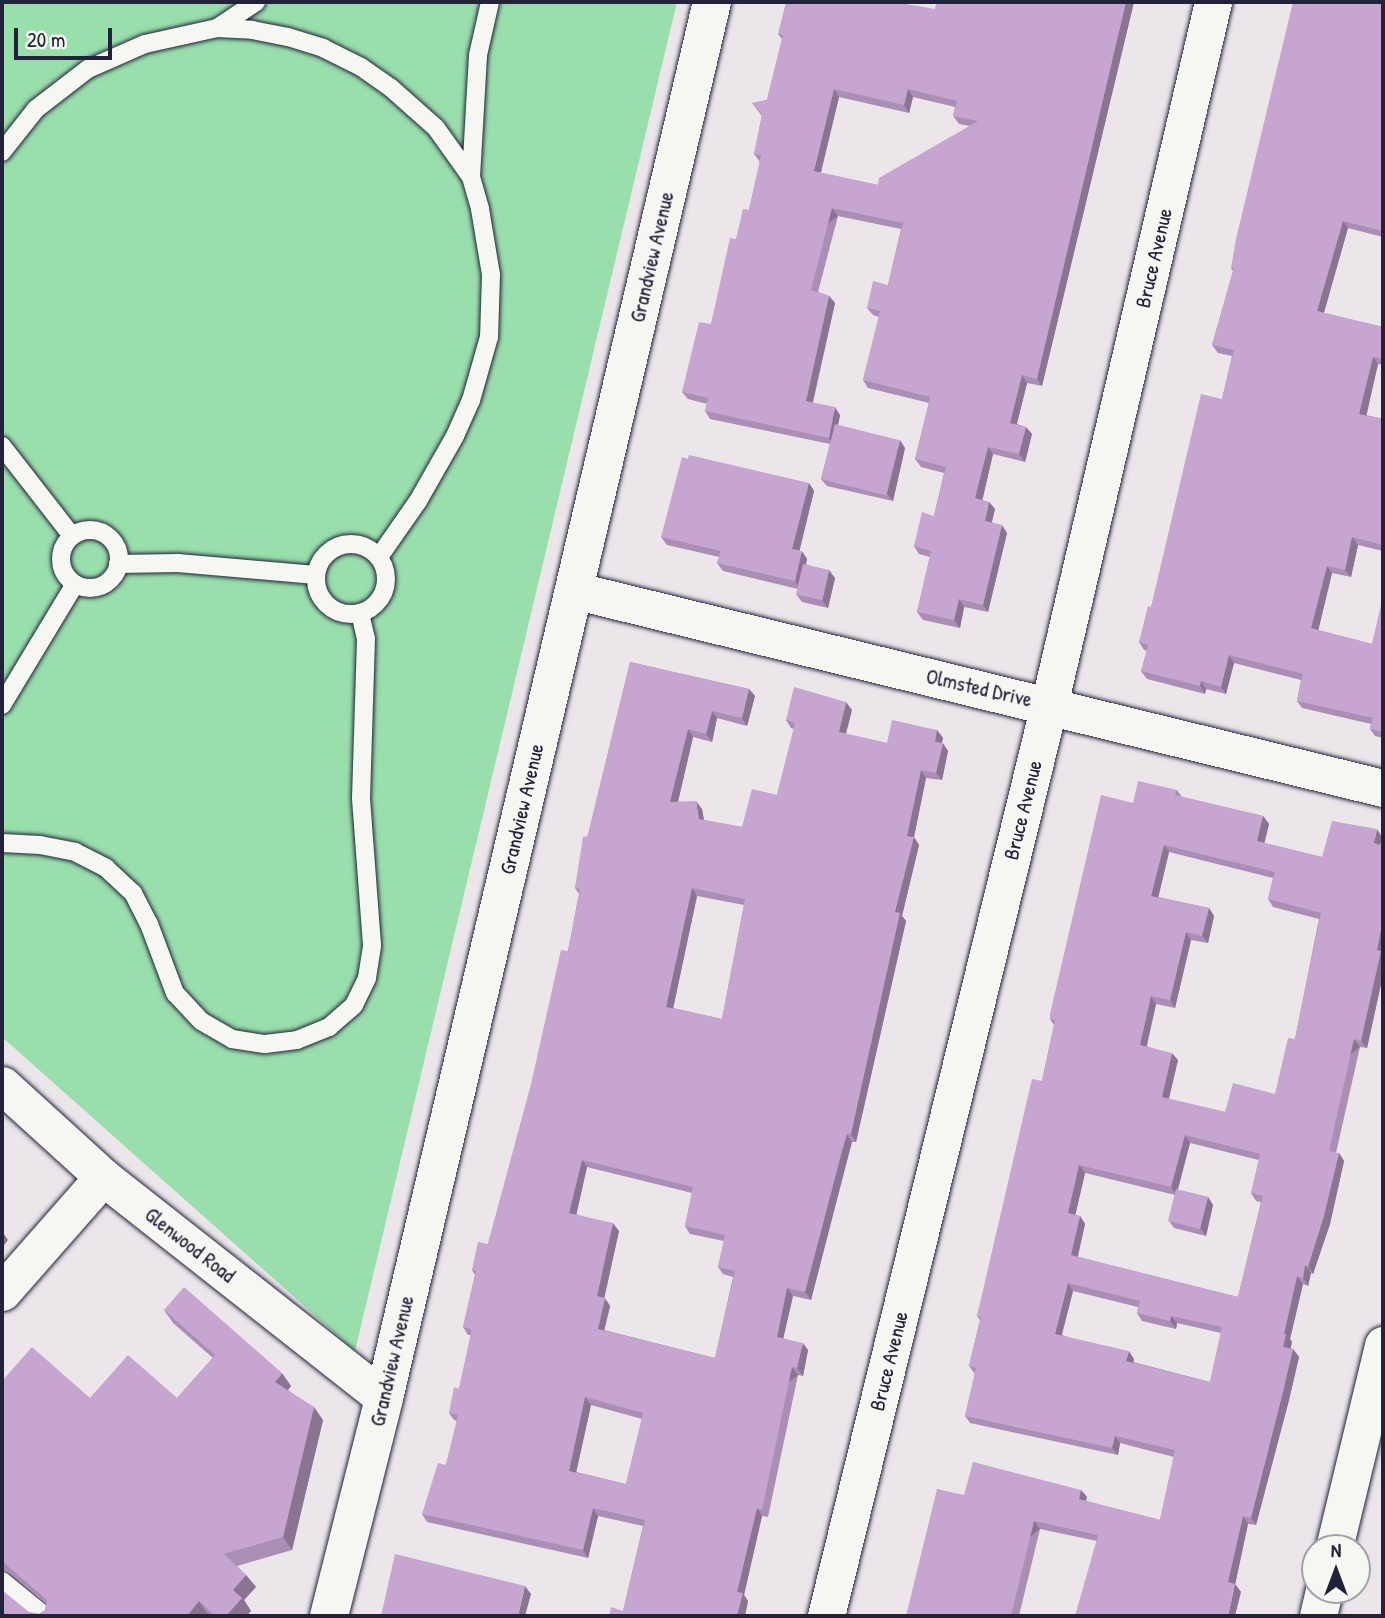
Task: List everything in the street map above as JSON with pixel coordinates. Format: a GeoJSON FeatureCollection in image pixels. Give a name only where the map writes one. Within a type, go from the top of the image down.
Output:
{"type":"FeatureCollection","features":[{"type":"Feature","properties":{"kind":"street","name":"Grandview Avenue"},"geometry":{"type":"LineString","coordinates":[[329,1616],[384,1398],[712,2]]}},
{"type":"Feature","properties":{"kind":"street","name":"Bruce Avenue"},"geometry":{"type":"LineString","coordinates":[[826,1616],[1049,705],[1213,2]]}},
{"type":"Feature","properties":{"kind":"street","name":"Olmsted Drive"},"geometry":{"type":"LineString","coordinates":[[573,590],[1383,788]]}},
{"type":"Feature","properties":{"kind":"street","name":"Glenwood Road"},"geometry":{"type":"LineString","coordinates":[[2,1085],[103,1177],[384,1398]]}},
{"type":"Feature","properties":{"kind":"street"},"geometry":{"type":"LineString","coordinates":[[2,1292],[103,1177]]}},
{"type":"Feature","properties":{"kind":"street"},"geometry":{"type":"LineString","coordinates":[[1337,1534],[1383,1345]]}},
{"type":"Feature","properties":{"kind":"lane"},"geometry":{"type":"LineString","coordinates":[[216,28],[256,2]]}},
{"type":"Feature","properties":{"kind":"lane"},"geometry":{"type":"LineString","coordinates":[[471,177],[478,55],[490,2]]}},
{"type":"Feature","properties":{"kind":"lane"},"geometry":{"type":"LineString","coordinates":[[2,152],[36,109],[88,69],[145,44],[216,28],[252,30],[323,48],[361,67],[416,108],[454,149],[471,177],[480,209],[491,275],[490,327],[471,400],[444,457],[379,557]]}},
{"type":"Feature","properties":{"kind":"lane"},"geometry":{"type":"LineString","coordinates":[[2,446],[72,536]]}},
{"type":"Feature","properties":{"kind":"lane"},"geometry":{"type":"LineString","coordinates":[[95,530],[105,535],[118,552],[118,564],[107,583],[85,588],[66,576],[61,555],[72,536],[95,530]]}},
{"type":"Feature","properties":{"kind":"lane"},"geometry":{"type":"LineString","coordinates":[[355,543],[368,548],[379,557],[386,569],[387,584],[373,607],[360,613],[346,614],[333,610],[322,600],[316,588],[315,575],[320,561],[329,550],[341,544],[355,543]]}},
{"type":"Feature","properties":{"kind":"lane"},"geometry":{"type":"LineString","coordinates":[[118,564],[206,565],[315,575]]}},
{"type":"Feature","properties":{"kind":"lane"},"geometry":{"type":"LineString","coordinates":[[2,705],[75,584]]}},
{"type":"Feature","properties":{"kind":"lane"},"geometry":{"type":"LineString","coordinates":[[2,843],[40,845],[75,852],[106,868],[133,893],[149,924],[175,993],[201,1021],[232,1039],[265,1044],[297,1040],[329,1027],[354,1005],[367,978],[372,945],[361,798],[366,639],[360,613]]}},
{"type":"Feature","properties":{"kind":"lane"},"geometry":{"type":"LineString","coordinates":[[2,1581],[45,1616]]}},
{"type":"Feature","properties":{"kind":"green space"},"geometry":{"type":"Polygon","coordinates":[[[2,2],[677,2],[355,1351],[2,1037],[2,2]]]}},
{"type":"Feature","properties":{"kind":"building"},"geometry":{"type":"Polygon","coordinates":[[[786,2],[894,2],[935,9],[937,2],[1126,2],[1037,379],[1022,375],[1010,423],[1026,427],[1019,454],[988,447],[975,498],[989,502],[985,521],[1002,525],[983,605],[959,599],[954,620],[917,612],[931,551],[914,546],[922,512],[934,516],[946,467],[915,459],[930,397],[863,380],[880,311],[867,308],[873,281],[888,285],[903,223],[832,208],[811,290],[829,296],[806,401],[835,407],[829,438],[705,411],[708,398],[682,392],[699,322],[711,324],[730,238],[736,239],[743,209],[749,210],[761,155],[754,154],[762,114],[752,103],[767,100],[783,35],[778,34],[786,2]],[[834,89],[814,171],[878,185],[879,178],[978,121],[953,116],[957,101],[908,89],[904,105],[834,89]]]}},
{"type":"Feature","properties":{"kind":"building"},"geometry":{"type":"Polygon","coordinates":[[[1293,2],[1383,2],[1383,231],[1343,221],[1317,311],[1383,327],[1383,359],[1373,357],[1359,414],[1383,419],[1383,545],[1352,537],[1345,570],[1327,566],[1311,628],[1372,644],[1383,605],[1383,732],[1370,729],[1373,718],[1297,701],[1303,674],[1229,655],[1221,687],[1201,681],[1200,686],[1141,671],[1148,645],[1139,642],[1148,606],[1151,607],[1201,394],[1222,399],[1234,350],[1212,345],[1234,268],[1231,268],[1236,239],[1293,2]]]}},
{"type":"Feature","properties":{"kind":"building"},"geometry":{"type":"Polygon","coordinates":[[[835,424],[900,440],[886,496],[821,479],[835,424]]]}},
{"type":"Feature","properties":{"kind":"building"},"geometry":{"type":"Polygon","coordinates":[[[689,455],[809,483],[792,549],[802,551],[795,581],[717,563],[721,551],[661,537],[682,457],[688,459],[689,455]]]}},
{"type":"Feature","properties":{"kind":"building"},"geometry":{"type":"Polygon","coordinates":[[[803,564],[829,570],[822,600],[796,594],[803,564]]]}},
{"type":"Feature","properties":{"kind":"building"},"geometry":{"type":"Polygon","coordinates":[[[630,662],[749,689],[742,718],[712,711],[706,734],[688,729],[670,802],[696,801],[699,819],[742,827],[752,789],[777,795],[795,723],[786,720],[794,687],[846,702],[839,732],[887,743],[892,720],[937,730],[935,742],[943,743],[936,773],[921,770],[907,836],[914,837],[895,912],[900,913],[851,1134],[847,1134],[842,1150],[805,1292],[787,1288],[777,1337],[803,1343],[797,1368],[792,1367],[762,1510],[757,1508],[737,1592],[743,1593],[737,1616],[609,1616],[611,1607],[623,1611],[645,1520],[593,1508],[583,1550],[422,1514],[438,1463],[446,1465],[458,1415],[449,1413],[454,1387],[459,1389],[471,1333],[471,1329],[463,1327],[476,1271],[472,1270],[478,1242],[488,1244],[531,1084],[561,950],[568,951],[580,889],[575,888],[583,837],[588,836],[630,662]],[[692,888],[666,1007],[722,1019],[745,899],[692,888]],[[582,1160],[569,1213],[613,1223],[597,1296],[605,1298],[598,1329],[715,1358],[735,1271],[718,1267],[725,1235],[685,1226],[693,1187],[582,1160]],[[585,1397],[569,1471],[626,1484],[643,1413],[585,1397]]]}},
{"type":"Feature","properties":{"kind":"building"},"geometry":{"type":"Polygon","coordinates":[[[1138,781],[1177,790],[1175,795],[1263,816],[1257,841],[1322,857],[1332,821],[1377,829],[1374,843],[1383,846],[1383,919],[1377,950],[1381,951],[1361,1041],[1354,1039],[1329,1151],[1339,1153],[1324,1216],[1308,1267],[1305,1265],[1303,1278],[1297,1276],[1283,1347],[1293,1349],[1251,1518],[1243,1516],[1228,1582],[1235,1584],[1228,1616],[1075,1616],[1098,1535],[1034,1521],[1011,1616],[906,1616],[937,1489],[964,1495],[973,1462],[1081,1490],[1079,1499],[1160,1520],[1175,1450],[1115,1436],[1112,1448],[965,1416],[976,1368],[969,1366],[981,1317],[977,1316],[1032,1079],[1042,1081],[1055,1020],[1050,1019],[1050,1014],[1101,795],[1133,803],[1138,781]],[[1164,845],[1151,896],[1209,908],[1202,936],[1186,932],[1170,1000],[1151,996],[1140,1045],[1172,1053],[1162,1097],[1225,1112],[1233,1083],[1275,1094],[1288,1038],[1295,1039],[1321,913],[1268,899],[1275,872],[1164,845]],[[1185,1135],[1171,1187],[1079,1165],[1068,1213],[1080,1216],[1071,1255],[1238,1297],[1263,1196],[1251,1193],[1260,1154],[1185,1135]],[[1068,1283],[1055,1334],[1129,1351],[1126,1361],[1210,1382],[1222,1327],[1171,1316],[1170,1321],[1137,1313],[1140,1301],[1068,1283]]]}},
{"type":"Feature","properties":{"kind":"building"},"geometry":{"type":"Polygon","coordinates":[[[1176,1189],[1208,1197],[1200,1229],[1168,1221],[1176,1189]]]}},
{"type":"Feature","properties":{"kind":"building"},"geometry":{"type":"Polygon","coordinates":[[[184,1287],[282,1373],[275,1382],[314,1407],[283,1537],[224,1554],[246,1575],[233,1590],[242,1598],[226,1616],[215,1616],[199,1601],[187,1616],[2,1616],[2,1590],[29,1612],[39,1614],[45,1610],[47,1600],[2,1561],[2,1381],[32,1347],[90,1398],[128,1355],[177,1398],[215,1355],[164,1310],[184,1287]]]}},
{"type":"Feature","properties":{"kind":"building"},"geometry":{"type":"Polygon","coordinates":[[[395,1554],[525,1586],[518,1616],[381,1616],[395,1554]]]}}]}
